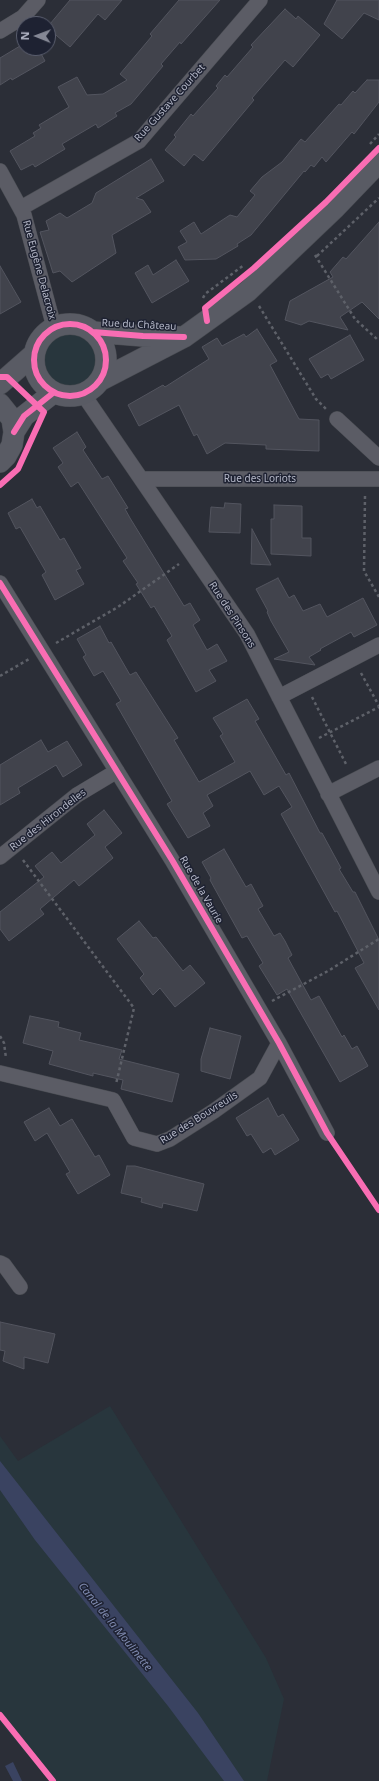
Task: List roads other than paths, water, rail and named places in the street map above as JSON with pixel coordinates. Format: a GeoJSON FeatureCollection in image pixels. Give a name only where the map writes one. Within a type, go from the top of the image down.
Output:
{"type":"FeatureCollection","features":[{"type":"Feature","properties":{"kind":"street"},"geometry":{"type":"LineString","coordinates":[[0,31],[23,17],[38,0]]}},
{"type":"Feature","properties":{"kind":"street","name":"Rue Gustave Courbet"},"geometry":{"type":"LineString","coordinates":[[21,208],[139,141],[260,0]]}},
{"type":"Feature","properties":{"kind":"street","name":"Rue du Château"},"geometry":{"type":"LineString","coordinates":[[99,381],[184,337],[248,291],[303,238],[374,154]]}},
{"type":"Feature","properties":{"kind":"street","name":"Rue Eugène Delacroix"},"geometry":{"type":"LineString","coordinates":[[0,171],[24,215],[54,327]]}},
{"type":"Feature","properties":{"kind":"street"},"geometry":{"type":"LineString","coordinates":[[64,324],[84,326],[93,332],[99,338],[106,355],[104,373],[99,381],[92,389],[83,394],[64,396],[53,393],[44,386],[37,377],[34,366],[34,354],[37,343],[44,334],[54,327],[64,324]]}},
{"type":"Feature","properties":{"kind":"street","name":"Rue du Château"},"geometry":{"type":"LineString","coordinates":[[93,332],[143,336],[184,337]]}},
{"type":"Feature","properties":{"kind":"street"},"geometry":{"type":"LineString","coordinates":[[0,384],[34,354]]}},
{"type":"Feature","properties":{"kind":"street"},"geometry":{"type":"LineString","coordinates":[[14,432],[24,416],[53,393]]}},
{"type":"Feature","properties":{"kind":"street","name":"Rue des Pinsons"},"geometry":{"type":"LineString","coordinates":[[83,394],[247,634],[379,892]]}},
{"type":"Feature","properties":{"kind":"street"},"geometry":{"type":"LineString","coordinates":[[0,404],[12,419],[14,432],[12,445],[6,456],[0,462]]}},
{"type":"Feature","properties":{"kind":"street"},"geometry":{"type":"LineString","coordinates":[[338,419],[379,458]]}},
{"type":"Feature","properties":{"kind":"street","name":"Rue des Loriots"},"geometry":{"type":"LineString","coordinates":[[142,479],[374,476]]}},
{"type":"Feature","properties":{"kind":"street","name":"Rue de la Vaurie"},"geometry":{"type":"LineString","coordinates":[[0,583],[172,860],[279,1043],[328,1133]]}},
{"type":"Feature","properties":{"kind":"street"},"geometry":{"type":"LineString","coordinates":[[279,697],[379,645]]}},
{"type":"Feature","properties":{"kind":"street"},"geometry":{"type":"LineString","coordinates":[[328,794],[379,768]]}},
{"type":"Feature","properties":{"kind":"street","name":"Rue des Hirondelles"},"geometry":{"type":"LineString","coordinates":[[0,857],[77,795],[116,772]]}},
{"type":"Feature","properties":{"kind":"street","name":"Rue des Bouvreuils"},"geometry":{"type":"LineString","coordinates":[[0,1074],[113,1100],[134,1138],[157,1144],[170,1139],[214,1111],[260,1078],[279,1043]]}},
{"type":"Feature","properties":{"kind":"street"},"geometry":{"type":"LineString","coordinates":[[0,1263],[4,1265],[20,1287]]}},
{"type":"Feature","properties":{"kind":"water","name":"Canal de la Moulinette"},"geometry":{"type":"Polygon","coordinates":[[[0,1461],[198,1713],[244,1781],[224,1781],[168,1706],[35,1540],[0,1490],[0,1461]]]}},
{"type":"Feature","properties":{"kind":"water"},"geometry":{"type":"Polygon","coordinates":[[[13,1762],[22,1781],[13,1781],[5,1766],[13,1762]]]}}]}
